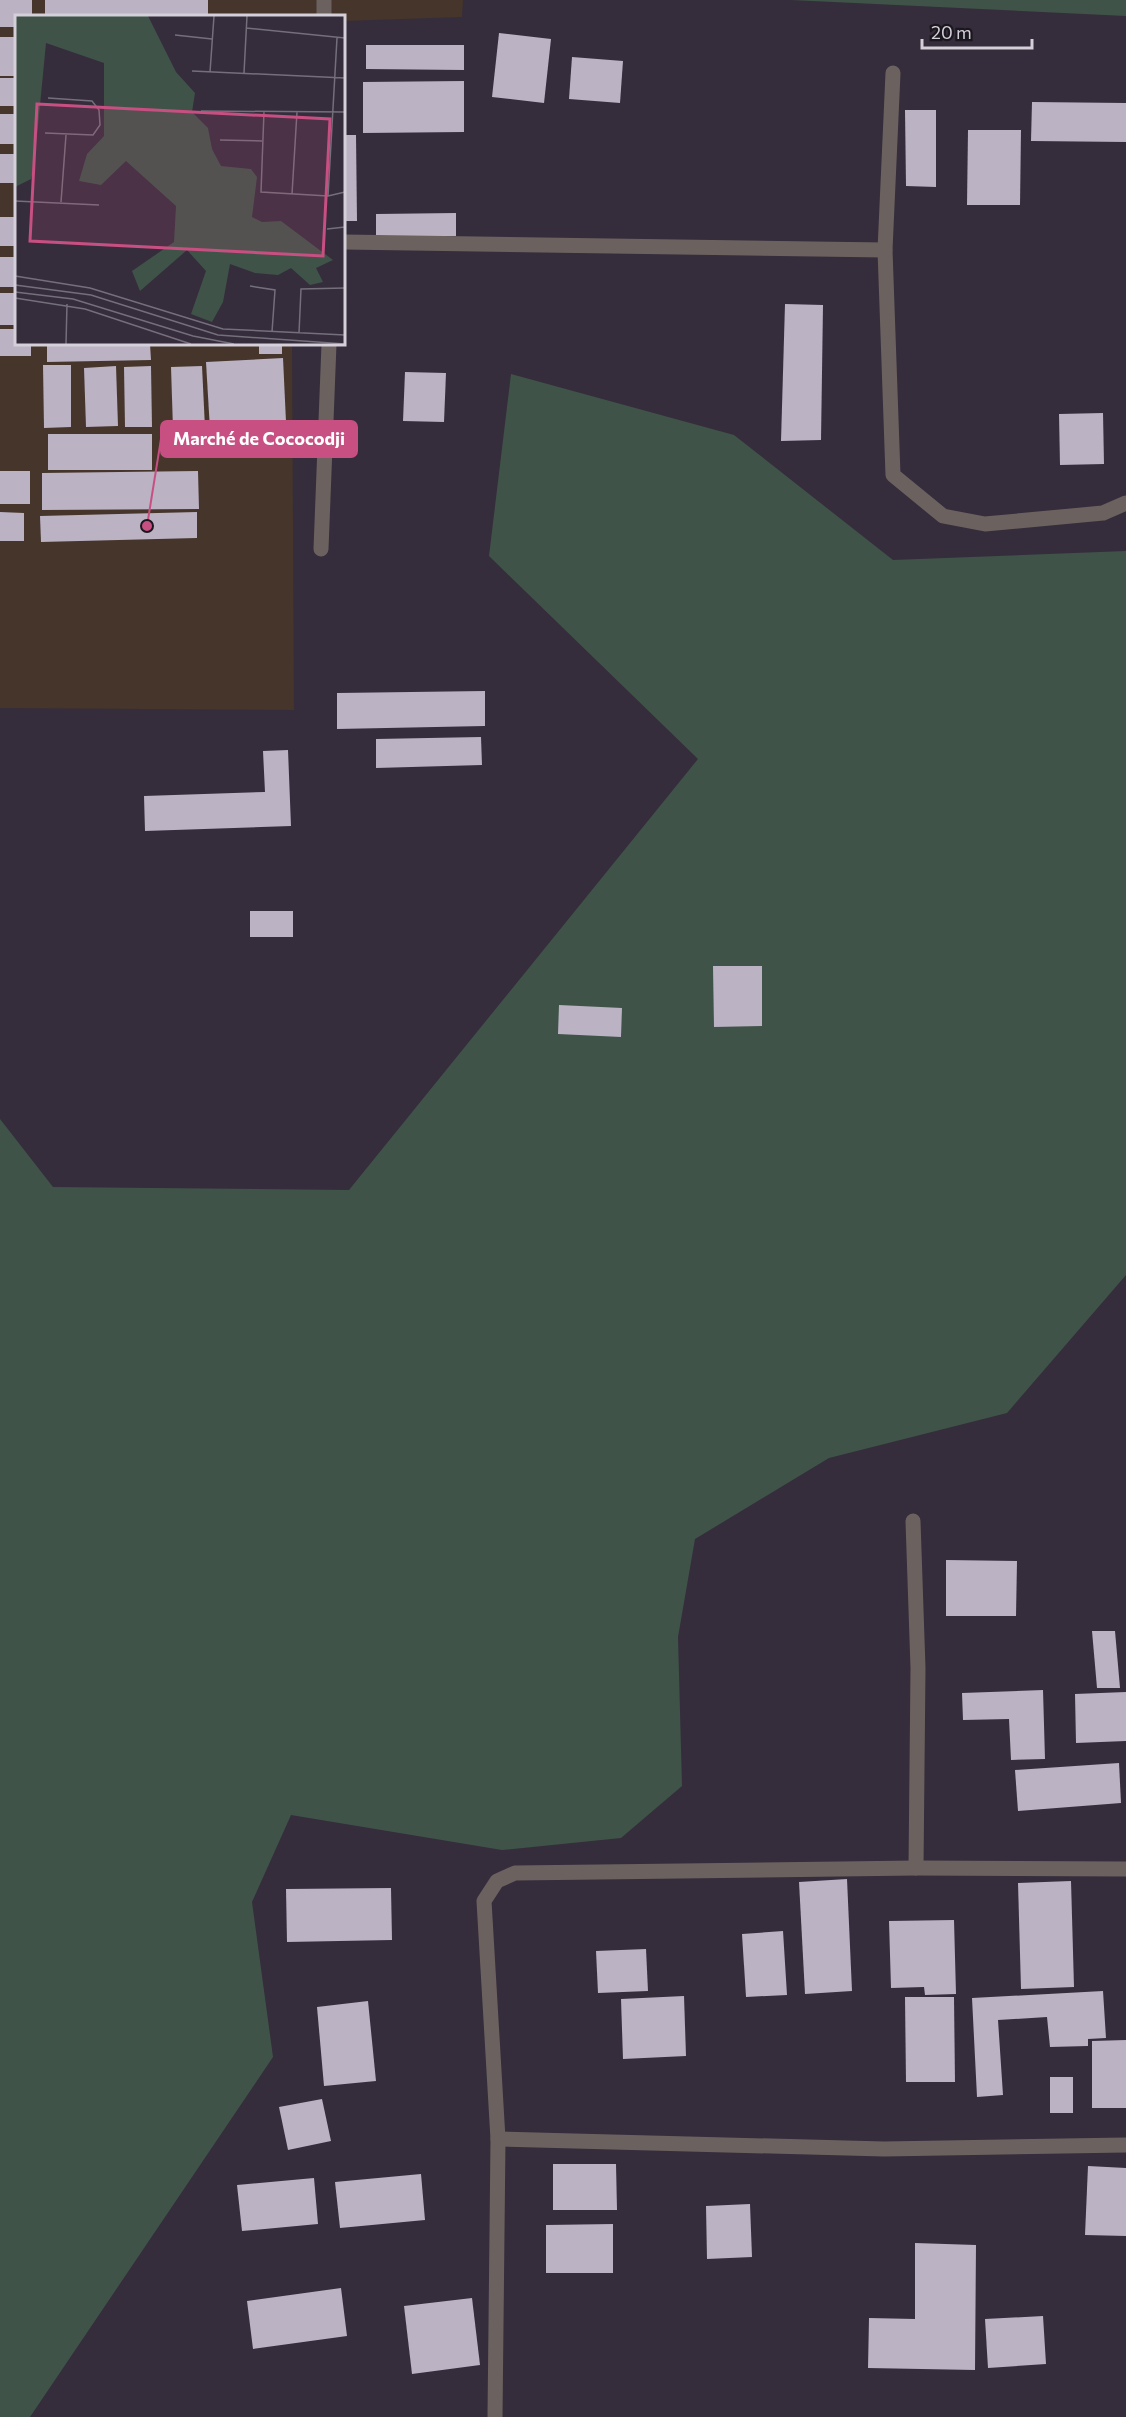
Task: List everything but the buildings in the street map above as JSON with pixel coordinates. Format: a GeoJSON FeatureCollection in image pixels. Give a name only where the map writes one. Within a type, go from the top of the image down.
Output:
{"type":"FeatureCollection","features":[{"type":"Feature","properties":{"kind":"street"},"geometry":{"type":"LineString","coordinates":[[893,73],[885,250],[893,475],[943,516],[985,524],[1103,513],[1126,502]]}},
{"type":"Feature","properties":{"kind":"street"},"geometry":{"type":"LineString","coordinates":[[345,242],[885,250]]}},
{"type":"Feature","properties":{"kind":"street"},"geometry":{"type":"LineString","coordinates":[[321,549],[329,345]]}},
{"type":"Feature","properties":{"kind":"street"},"geometry":{"type":"LineString","coordinates":[[912,1521],[918,1668],[916,1869]]}},
{"type":"Feature","properties":{"kind":"street"},"geometry":{"type":"LineString","coordinates":[[495,2417],[498,2139],[484,1901],[497,1881],[515,1873],[1126,1869]]}},
{"type":"Feature","properties":{"kind":"street"},"geometry":{"type":"LineString","coordinates":[[498,2139],[884,2149],[1126,2145]]}},
{"type":"Feature","properties":{"kind":"shaded area"},"geometry":{"type":"Polygon","coordinates":[[[0,0],[463,0],[462,17],[345,21],[345,15],[15,15],[15,345],[292,345],[294,710],[0,708],[0,0]]]}},
{"type":"Feature","properties":{"kind":"green space"},"geometry":{"type":"Polygon","coordinates":[[[791,0],[1126,0],[1126,16],[791,0]]]}},
{"type":"Feature","properties":{"kind":"green space"},"geometry":{"type":"Polygon","coordinates":[[[511,374],[734,435],[893,560],[1126,551],[1126,1275],[1007,1413],[829,1458],[695,1539],[678,1637],[682,1786],[621,1838],[502,1850],[291,1815],[252,1902],[273,2057],[30,2417],[0,2417],[0,1119],[53,1187],[349,1190],[698,759],[489,556],[511,374]]]}},
{"type":"Feature","properties":{"kind":"place","name":"Marché de Cococodji"},"geometry":{"type":"Point","coordinates":[147,526]}}]}
